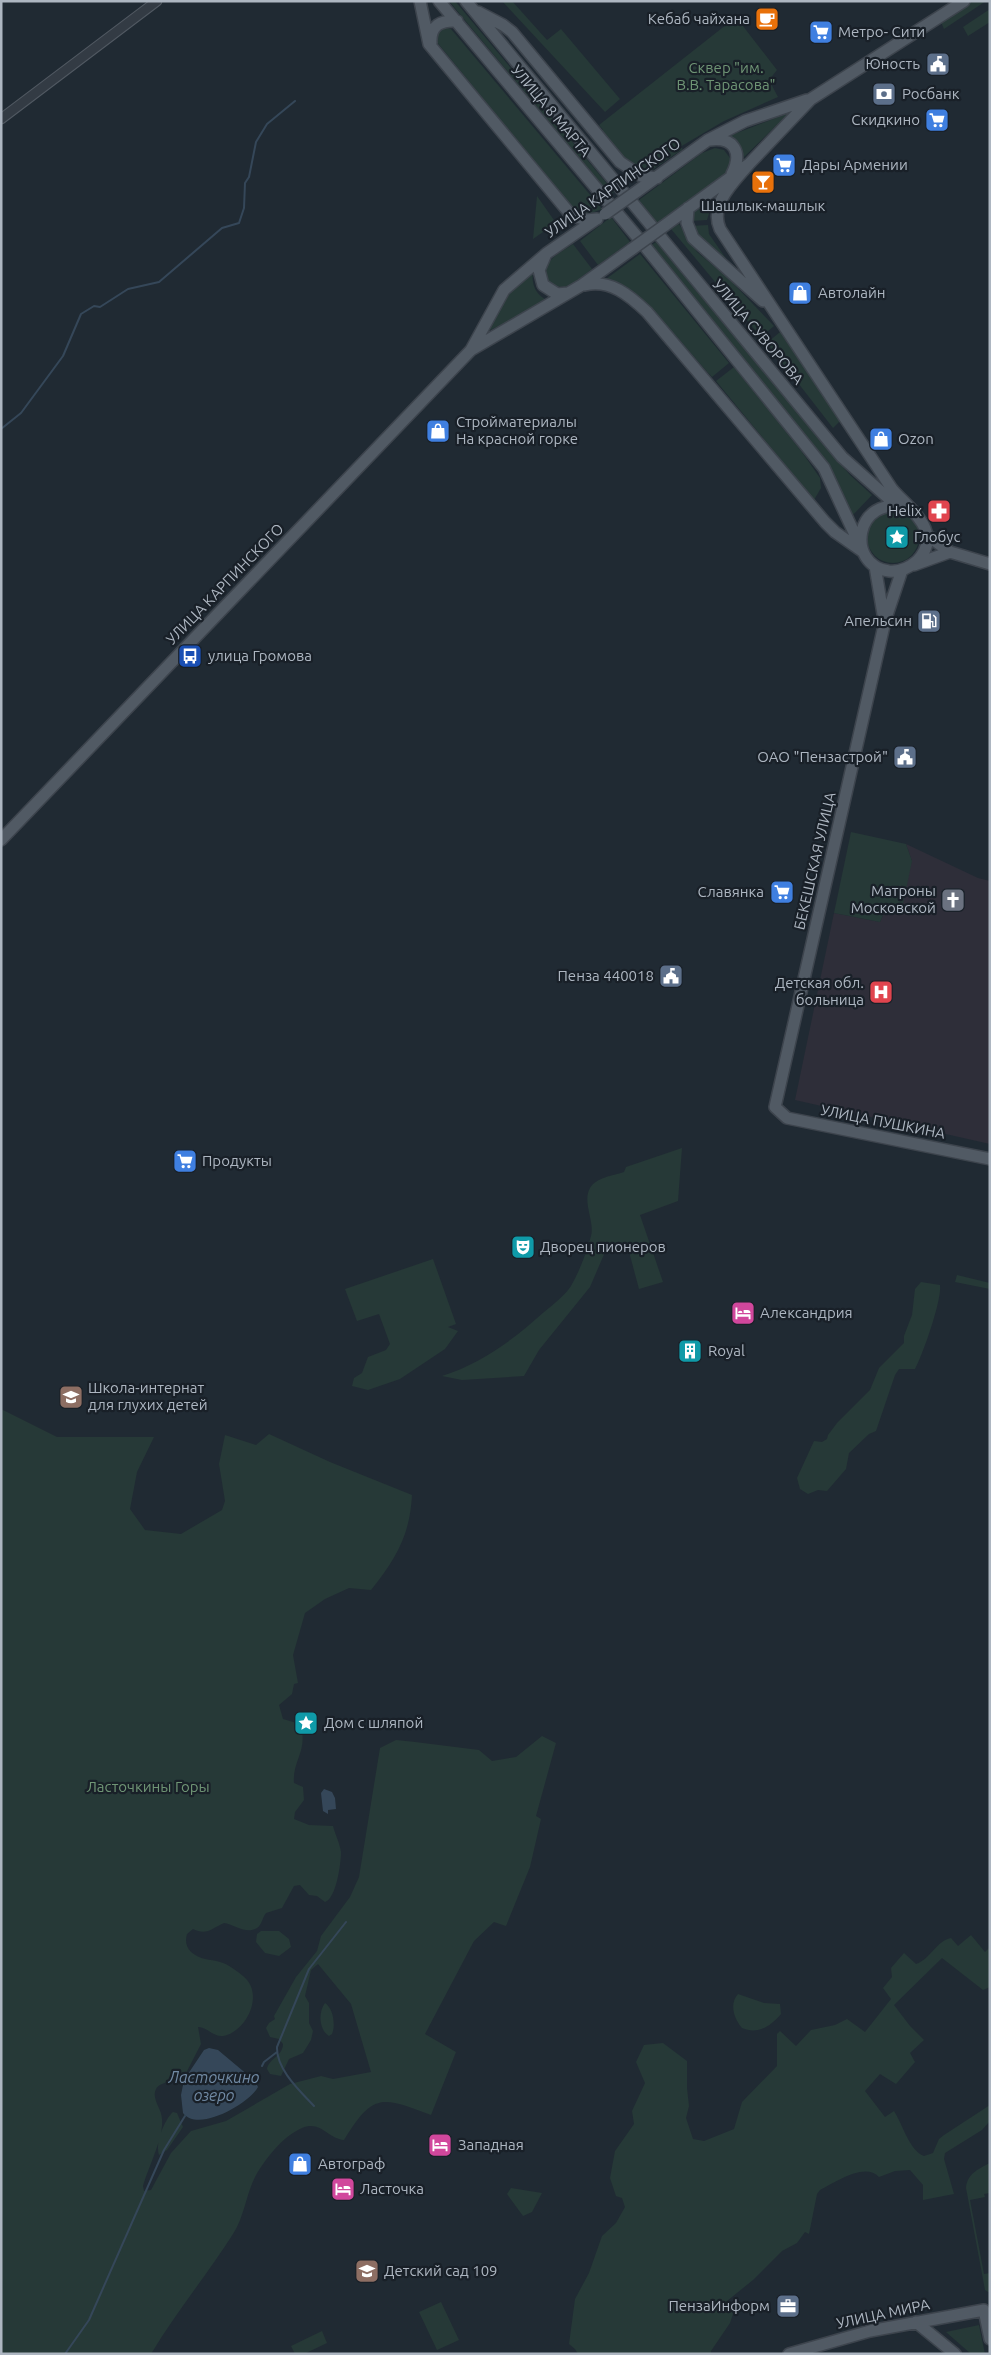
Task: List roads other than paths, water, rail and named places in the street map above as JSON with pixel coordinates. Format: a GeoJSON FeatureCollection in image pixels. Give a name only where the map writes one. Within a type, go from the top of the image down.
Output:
{"type":"FeatureCollection","features":[{"type":"Feature","properties":{"kind":"main road"},"geometry":{"type":"LineString","coordinates":[[420,1],[427,39],[432,47],[571,216],[573,229],[571,236]]}},
{"type":"Feature","properties":{"kind":"main road","name":"УЛИЦА 8 МАРТА"},"geometry":{"type":"LineString","coordinates":[[439,1],[639,239],[824,468],[863,552]]}},
{"type":"Feature","properties":{"kind":"main road","name":"УЛИЦА 8 МАРТА"},"geometry":{"type":"LineString","coordinates":[[466,1],[606,169]]}},
{"type":"Feature","properties":{"kind":"main road","name":"УЛИЦА КАРПИНСКОГО"},"geometry":{"type":"LineString","coordinates":[[471,350],[582,285],[632,250],[748,164],[811,99],[964,1]]}},
{"type":"Feature","properties":{"kind":"main road"},"geometry":{"type":"LineString","coordinates":[[474,11],[503,25],[512,32],[620,162],[641,176],[657,178]]}},
{"type":"Feature","properties":{"kind":"main road"},"geometry":{"type":"LineString","coordinates":[[432,47],[431,35],[437,24],[442,21],[456,21]]}},
{"type":"Feature","properties":{"kind":"main road","name":"УЛИЦА КАРПИНСКОГО"},"geometry":{"type":"LineString","coordinates":[[1,840],[471,350],[504,290],[547,253],[657,178],[708,140],[745,121],[811,99]]}},
{"type":"Feature","properties":{"kind":"main road"},"geometry":{"type":"LineString","coordinates":[[708,140],[721,139],[734,147],[737,155],[737,164],[732,174]]}},
{"type":"Feature","properties":{"kind":"main road"},"geometry":{"type":"LineString","coordinates":[[748,164],[724,195],[717,209],[717,221],[902,506]]}},
{"type":"Feature","properties":{"kind":"main road","name":"УЛИЦА СУВОРОВА"},"geometry":{"type":"LineString","coordinates":[[606,169],[842,457],[902,506]]}},
{"type":"Feature","properties":{"kind":"main road"},"geometry":{"type":"LineString","coordinates":[[688,208],[687,223],[693,238],[775,312]]}},
{"type":"Feature","properties":{"kind":"main road"},"geometry":{"type":"LineString","coordinates":[[571,216],[586,220],[601,216]]}},
{"type":"Feature","properties":{"kind":"main road"},"geometry":{"type":"LineString","coordinates":[[547,253],[539,270],[543,285],[557,294],[568,293]]}},
{"type":"Feature","properties":{"kind":"main road"},"geometry":{"type":"LineString","coordinates":[[582,285],[595,282],[619,289],[647,312],[825,522],[835,532],[863,552],[875,566],[888,571],[907,568],[950,552]]}},
{"type":"Feature","properties":{"kind":"main road"},"geometry":{"type":"LineString","coordinates":[[863,552],[860,537],[863,524],[871,513],[881,507],[902,506],[917,514],[925,527],[927,535],[922,556],[907,568]]}},
{"type":"Feature","properties":{"kind":"main road"},"geometry":{"type":"LineString","coordinates":[[927,535],[950,552],[990,564]]}},
{"type":"Feature","properties":{"kind":"main road","name":"БЕКЕШСКАЯ УЛИЦА"},"geometry":{"type":"LineString","coordinates":[[875,566],[885,621]]}},
{"type":"Feature","properties":{"kind":"main road","name":"БЕКЕШСКАЯ УЛИЦА"},"geometry":{"type":"LineString","coordinates":[[775,1107],[885,621],[907,568]]}},
{"type":"Feature","properties":{"kind":"main road","name":"УЛИЦА ПУШКИНА"},"geometry":{"type":"LineString","coordinates":[[775,1107],[787,1118],[990,1160]]}},
{"type":"Feature","properties":{"kind":"main road","name":"УЛИЦА МИРА"},"geometry":{"type":"LineString","coordinates":[[789,2354],[868,2331],[984,2310],[990,2339]]}},
{"type":"Feature","properties":{"kind":"main road"},"geometry":{"type":"LineString","coordinates":[[916,2322],[954,2354]]}},
{"type":"Feature","properties":{"kind":"street"},"geometry":{"type":"LineString","coordinates":[[1,119],[157,1]]}},
{"type":"Feature","properties":{"kind":"water"},"geometry":{"type":"Polygon","coordinates":[[[324,1789],[332,1792],[335,1798],[336,1809],[328,1810],[328,1814],[323,1811],[321,1793],[324,1789]]]}},
{"type":"Feature","properties":{"kind":"water","name":"Ласточкино озеро"},"geometry":{"type":"Polygon","coordinates":[[[209,2048],[218,2050],[255,2081],[258,2087],[245,2101],[234,2108],[223,2114],[200,2120],[190,2118],[183,2113],[181,2095],[184,2080],[204,2050],[209,2048]]]}},
{"type":"Feature","properties":{"kind":"waterway"},"geometry":{"type":"LineString","coordinates":[[1,429],[21,413],[63,356],[81,314],[94,306],[100,307],[128,289],[159,282],[222,228],[239,223],[244,208],[245,183],[249,177],[256,142],[267,124],[295,101]]}},
{"type":"Feature","properties":{"kind":"waterway"},"geometry":{"type":"LineString","coordinates":[[314,2106],[290,2079],[280,2063],[277,2047],[309,1969],[346,1922]]}},
{"type":"Feature","properties":{"kind":"waterway"},"geometry":{"type":"LineString","coordinates":[[262,2066],[264,2062],[277,2052]]}},
{"type":"Feature","properties":{"kind":"waterway"},"geometry":{"type":"LineString","coordinates":[[65,2354],[89,2320],[164,2150],[185,2116]]}},
{"type":"Feature","properties":{"kind":"place","name":"Кебаб чайхана"},"geometry":{"type":"Point","coordinates":[767,19]}},
{"type":"Feature","properties":{"kind":"place","name":"Метро- Сити"},"geometry":{"type":"Point","coordinates":[821,32]}},
{"type":"Feature","properties":{"kind":"place","name":"Юность"},"geometry":{"type":"Point","coordinates":[938,64]}},
{"type":"Feature","properties":{"kind":"place","name":"Росбанк"},"geometry":{"type":"Point","coordinates":[884,94]}},
{"type":"Feature","properties":{"kind":"place","name":"Скидкино"},"geometry":{"type":"Point","coordinates":[937,120]}},
{"type":"Feature","properties":{"kind":"place","name":"Дары Армении"},"geometry":{"type":"Point","coordinates":[784,165]}},
{"type":"Feature","properties":{"kind":"place","name":"Шашлык-машлык"},"geometry":{"type":"Point","coordinates":[763,182]}},
{"type":"Feature","properties":{"kind":"place","name":"Автолайн"},"geometry":{"type":"Point","coordinates":[800,293]}},
{"type":"Feature","properties":{"kind":"place","name":"Стройматериалы На красной горке"},"geometry":{"type":"Point","coordinates":[438,431]}},
{"type":"Feature","properties":{"kind":"place","name":"Ozon"},"geometry":{"type":"Point","coordinates":[881,439]}},
{"type":"Feature","properties":{"kind":"place","name":"Helix"},"geometry":{"type":"Point","coordinates":[939,511]}},
{"type":"Feature","properties":{"kind":"place","name":"Глобус"},"geometry":{"type":"Point","coordinates":[897,537]}},
{"type":"Feature","properties":{"kind":"place","name":"Апельсин"},"geometry":{"type":"Point","coordinates":[929,621]}},
{"type":"Feature","properties":{"kind":"place","name":"улица Громова"},"geometry":{"type":"Point","coordinates":[190,656]}},
{"type":"Feature","properties":{"kind":"place","name":"ОАО \"Пензастрой\""},"geometry":{"type":"Point","coordinates":[905,757]}},
{"type":"Feature","properties":{"kind":"place","name":"Славянка"},"geometry":{"type":"Point","coordinates":[782,892]}},
{"type":"Feature","properties":{"kind":"place","name":"Матроны Московской"},"geometry":{"type":"Point","coordinates":[953,900]}},
{"type":"Feature","properties":{"kind":"place","name":"Пенза 440018"},"geometry":{"type":"Point","coordinates":[671,976]}},
{"type":"Feature","properties":{"kind":"place","name":"Детская обл. больница"},"geometry":{"type":"Point","coordinates":[881,992]}},
{"type":"Feature","properties":{"kind":"place","name":"Продукты"},"geometry":{"type":"Point","coordinates":[185,1161]}},
{"type":"Feature","properties":{"kind":"place","name":"Дворец пионеров"},"geometry":{"type":"Point","coordinates":[523,1247]}},
{"type":"Feature","properties":{"kind":"place","name":"Александрия"},"geometry":{"type":"Point","coordinates":[743,1313]}},
{"type":"Feature","properties":{"kind":"place","name":"Royal"},"geometry":{"type":"Point","coordinates":[690,1351]}},
{"type":"Feature","properties":{"kind":"place","name":"Школа-интернат для глухих детей"},"geometry":{"type":"Point","coordinates":[71,1397]}},
{"type":"Feature","properties":{"kind":"place","name":"Дом с шляпой"},"geometry":{"type":"Point","coordinates":[306,1723]}},
{"type":"Feature","properties":{"kind":"place","name":"Западная"},"geometry":{"type":"Point","coordinates":[440,2145]}},
{"type":"Feature","properties":{"kind":"place","name":"Автограф"},"geometry":{"type":"Point","coordinates":[300,2164]}},
{"type":"Feature","properties":{"kind":"place","name":"Ласточка"},"geometry":{"type":"Point","coordinates":[343,2189]}},
{"type":"Feature","properties":{"kind":"place","name":"Детский сад 109"},"geometry":{"type":"Point","coordinates":[367,2271]}},
{"type":"Feature","properties":{"kind":"place","name":"ПензаИнформ"},"geometry":{"type":"Point","coordinates":[788,2306]}},
{"type":"Feature","properties":{"kind":"park label","name":"Сквер \"им. В.В. Тарасова\""},"geometry":{"type":"Point","coordinates":[726,76]}},
{"type":"Feature","properties":{"kind":"park label","name":"Ласточкины Горы"},"geometry":{"type":"Point","coordinates":[148,1787]}}]}
